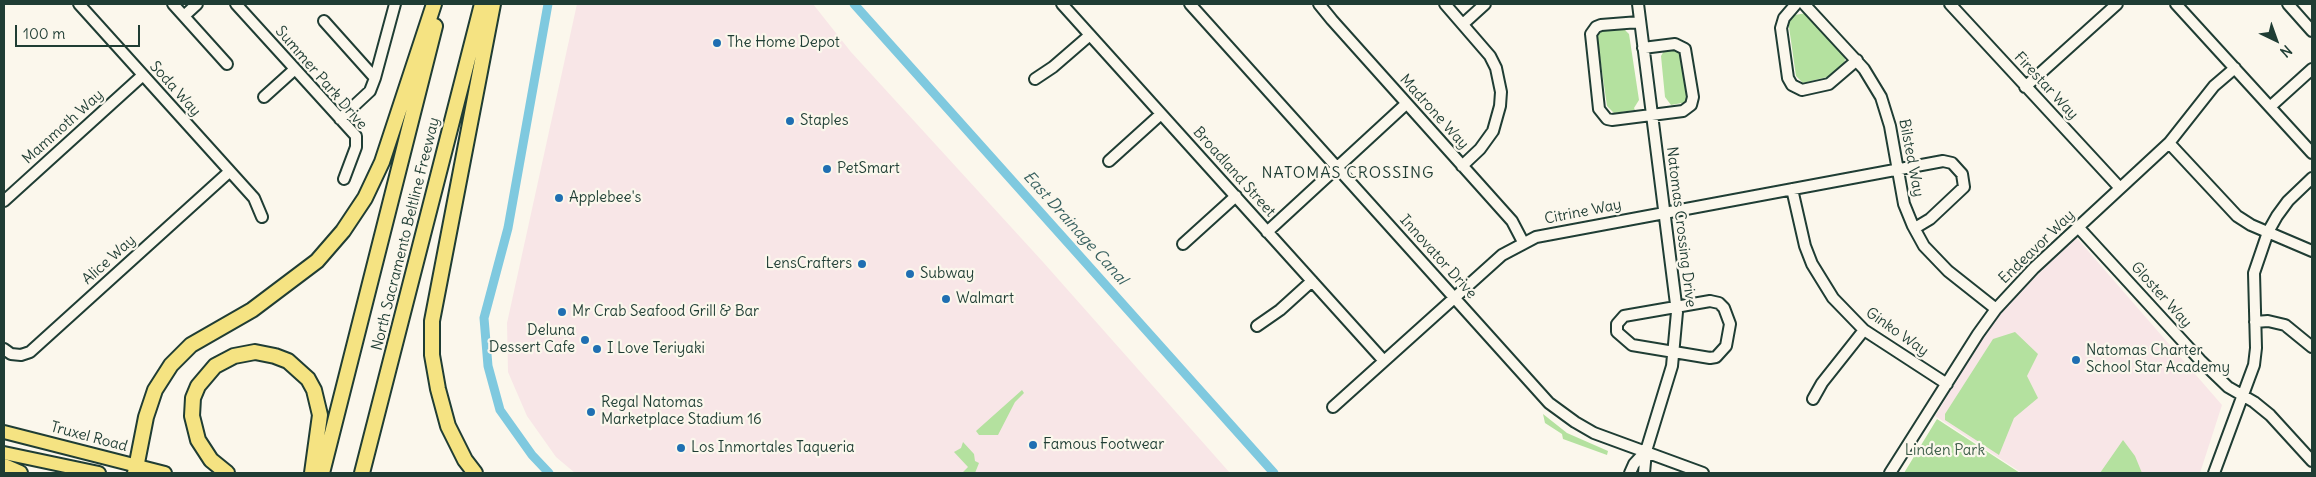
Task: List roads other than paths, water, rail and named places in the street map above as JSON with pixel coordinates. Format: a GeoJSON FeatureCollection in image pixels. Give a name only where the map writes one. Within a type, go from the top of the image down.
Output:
{"type":"FeatureCollection","features":[{"type":"Feature","properties":{"kind":"highway"},"geometry":{"type":"LineString","coordinates":[[136,470],[146,418],[155,390],[171,366],[191,345],[252,310],[316,261],[343,231],[365,198],[382,162],[434,4]]}},
{"type":"Feature","properties":{"kind":"highway","name":"North Sacramento Beltline Freeway"},"geometry":{"type":"LineString","coordinates":[[322,473],[441,4]]}},
{"type":"Feature","properties":{"kind":"highway","name":"North Sacramento Beltline Freeway"},"geometry":{"type":"LineString","coordinates":[[362,473],[482,4]]}},
{"type":"Feature","properties":{"kind":"highway"},"geometry":{"type":"LineString","coordinates":[[475,473],[465,460],[448,426],[438,389],[432,355],[432,321],[493,4]]}},
{"type":"Feature","properties":{"kind":"highway"},"geometry":{"type":"LineString","coordinates":[[227,473],[211,460],[198,440],[192,416],[193,398],[205,375],[215,366],[234,356],[255,352],[276,356],[288,361],[308,379],[314,390],[320,415],[312,473]]}},
{"type":"Feature","properties":{"kind":"highway"},"geometry":{"type":"LineString","coordinates":[[4,466],[20,473]]}},
{"type":"Feature","properties":{"kind":"main road","name":"Truxel Road"},"geometry":{"type":"LineString","coordinates":[[4,432],[136,470],[165,473]]}},
{"type":"Feature","properties":{"kind":"main road"},"geometry":{"type":"LineString","coordinates":[[4,453],[99,473]]}},
{"type":"Feature","properties":{"kind":"street","name":"Soda Way"},"geometry":{"type":"LineString","coordinates":[[79,4],[254,198],[262,217]]}},
{"type":"Feature","properties":{"kind":"street"},"geometry":{"type":"LineString","coordinates":[[173,4],[227,64]]}},
{"type":"Feature","properties":{"kind":"street"},"geometry":{"type":"LineString","coordinates":[[184,16],[197,4]]}},
{"type":"Feature","properties":{"kind":"street","name":"Summer Park Drive"},"geometry":{"type":"LineString","coordinates":[[236,4],[357,139],[356,147],[344,179]]}},
{"type":"Feature","properties":{"kind":"street"},"geometry":{"type":"LineString","coordinates":[[340,119],[370,91],[395,4]]}},
{"type":"Feature","properties":{"kind":"street","name":"Broadland Street"},"geometry":{"type":"LineString","coordinates":[[1062,4],[1384,361]]}},
{"type":"Feature","properties":{"kind":"street","name":"Innovator Drive"},"geometry":{"type":"LineString","coordinates":[[1190,4],[1557,410],[1594,432],[1704,473]]}},
{"type":"Feature","properties":{"kind":"street","name":"Madrone Way"},"geometry":{"type":"LineString","coordinates":[[1319,4],[1512,221],[1523,242]]}},
{"type":"Feature","properties":{"kind":"street"},"geometry":{"type":"LineString","coordinates":[[1445,4],[1490,56],[1496,68],[1501,92],[1500,106],[1493,131],[1480,149],[1462,166]]}},
{"type":"Feature","properties":{"kind":"street"},"geometry":{"type":"LineString","coordinates":[[1463,24],[1485,4]]}},
{"type":"Feature","properties":{"kind":"street","name":"Natomas Crossing Drive"},"geometry":{"type":"LineString","coordinates":[[1638,4],[1676,307],[1675,352],[1668,385],[1646,451],[1644,473]]}},
{"type":"Feature","properties":{"kind":"street"},"geometry":{"type":"LineString","coordinates":[[1796,4],[1782,23],[1788,78],[1792,86],[1802,90],[1829,84],[1857,60]]}},
{"type":"Feature","properties":{"kind":"street","name":"Bilsted Way"},"geometry":{"type":"LineString","coordinates":[[1804,4],[1857,60],[1874,82],[1884,105],[1904,204],[1924,246],[1935,258],[1996,309]]}},
{"type":"Feature","properties":{"kind":"street","name":"Firestar Way"},"geometry":{"type":"LineString","coordinates":[[1950,4],[2120,188]]}},
{"type":"Feature","properties":{"kind":"street"},"geometry":{"type":"LineString","coordinates":[[2025,87],[2117,4]]}},
{"type":"Feature","properties":{"kind":"street"},"geometry":{"type":"LineString","coordinates":[[2176,4],[2312,153]]}},
{"type":"Feature","properties":{"kind":"street"},"geometry":{"type":"LineString","coordinates":[[2288,4],[2312,31]]}},
{"type":"Feature","properties":{"kind":"street"},"geometry":{"type":"LineString","coordinates":[[324,21],[375,78]]}},
{"type":"Feature","properties":{"kind":"street"},"geometry":{"type":"LineString","coordinates":[[1639,22],[1601,25],[1593,30],[1590,38],[1599,109],[1604,118],[1612,120],[1652,115],[1688,108],[1693,101],[1687,53],[1681,45],[1643,48]]}},
{"type":"Feature","properties":{"kind":"street"},"geometry":{"type":"LineString","coordinates":[[1035,79],[1053,67],[1090,34]]}},
{"type":"Feature","properties":{"kind":"street","name":"Endeavor Way"},"geometry":{"type":"LineString","coordinates":[[1890,473],[1996,309],[2034,268],[2169,143],[2214,86],[2235,68]]}},
{"type":"Feature","properties":{"kind":"street"},"geometry":{"type":"LineString","coordinates":[[264,97],[294,69]]}},
{"type":"Feature","properties":{"kind":"street"},"geometry":{"type":"LineString","coordinates":[[2270,106],[2312,69]]}},
{"type":"Feature","properties":{"kind":"street","name":"Mammoth Way"},"geometry":{"type":"LineString","coordinates":[[4,201],[143,75]]}},
{"type":"Feature","properties":{"kind":"street"},"geometry":{"type":"LineString","coordinates":[[1267,232],[1406,104]]}},
{"type":"Feature","properties":{"kind":"street"},"geometry":{"type":"LineString","coordinates":[[1109,161],[1162,114]]}},
{"type":"Feature","properties":{"kind":"street"},"geometry":{"type":"LineString","coordinates":[[2169,143],[2237,216],[2312,251]]}},
{"type":"Feature","properties":{"kind":"street","name":"Citrine Way"},"geometry":{"type":"LineString","coordinates":[[1333,407],[1502,255],[1523,242],[1551,233],[1948,161],[1964,178],[1962,190],[1930,219],[1915,228]]}},
{"type":"Feature","properties":{"kind":"street","name":"Alice Way"},"geometry":{"type":"LineString","coordinates":[[4,349],[11,354],[21,355],[30,352],[229,172]]}},
{"type":"Feature","properties":{"kind":"street"},"geometry":{"type":"LineString","coordinates":[[2214,473],[2225,438],[2254,365],[2256,348],[2254,273],[2268,232],[2288,201],[2312,178]]}},
{"type":"Feature","properties":{"kind":"street","name":"Ginko Way"},"geometry":{"type":"LineString","coordinates":[[1792,189],[1799,226],[1812,264],[1833,298],[1864,330],[1947,384]]}},
{"type":"Feature","properties":{"kind":"street"},"geometry":{"type":"LineString","coordinates":[[1183,244],[1236,196]]}},
{"type":"Feature","properties":{"kind":"street","name":"Gloster Way"},"geometry":{"type":"LineString","coordinates":[[2078,228],[2200,360],[2228,387],[2270,415],[2312,461]]}},
{"type":"Feature","properties":{"kind":"street"},"geometry":{"type":"LineString","coordinates":[[1257,326],[1280,310],[1312,281]]}},
{"type":"Feature","properties":{"kind":"street"},"geometry":{"type":"LineString","coordinates":[[1710,300],[1720,303],[1728,316],[1730,332],[1726,346],[1716,357],[1710,358],[1675,352],[1632,345],[1619,336],[1616,327],[1620,319],[1624,316],[1710,300]]}},
{"type":"Feature","properties":{"kind":"street"},"geometry":{"type":"LineString","coordinates":[[2255,322],[2268,321],[2286,325],[2312,346]]}},
{"type":"Feature","properties":{"kind":"street"},"geometry":{"type":"LineString","coordinates":[[1813,399],[1822,383],[1864,330]]}},
{"type":"Feature","properties":{"kind":"street","name":"Natomas Crossing Drive"},"geometry":{"type":"LineString","coordinates":[[1630,473],[1634,464],[1646,451]]}},
{"type":"Feature","properties":{"kind":"waterway"},"geometry":{"type":"LineString","coordinates":[[548,4],[508,228],[484,318],[488,366],[500,410],[532,455],[549,473]]}},
{"type":"Feature","properties":{"kind":"waterway","name":"East Drainage Canal"},"geometry":{"type":"LineString","coordinates":[[854,4],[1274,473]]}},
{"type":"Feature","properties":{"kind":"place","name":"The Home Depot"},"geometry":{"type":"Point","coordinates":[717,43]}},
{"type":"Feature","properties":{"kind":"place","name":"Staples"},"geometry":{"type":"Point","coordinates":[790,121]}},
{"type":"Feature","properties":{"kind":"place","name":"PetSmart"},"geometry":{"type":"Point","coordinates":[827,169]}},
{"type":"Feature","properties":{"kind":"place","name":"Applebee's"},"geometry":{"type":"Point","coordinates":[559,198]}},
{"type":"Feature","properties":{"kind":"place","name":"LensCrafters"},"geometry":{"type":"Point","coordinates":[862,264]}},
{"type":"Feature","properties":{"kind":"place","name":"Subway"},"geometry":{"type":"Point","coordinates":[910,274]}},
{"type":"Feature","properties":{"kind":"place","name":"Walmart"},"geometry":{"type":"Point","coordinates":[946,299]}},
{"type":"Feature","properties":{"kind":"place","name":"Mr Crab Seafood Grill & Bar"},"geometry":{"type":"Point","coordinates":[562,312]}},
{"type":"Feature","properties":{"kind":"place","name":"Deluna Dessert Cafe"},"geometry":{"type":"Point","coordinates":[585,340]}},
{"type":"Feature","properties":{"kind":"place","name":"I Love Teriyaki"},"geometry":{"type":"Point","coordinates":[597,349]}},
{"type":"Feature","properties":{"kind":"place","name":"Natomas Charter School Star Academy"},"geometry":{"type":"Point","coordinates":[2076,360]}},
{"type":"Feature","properties":{"kind":"place","name":"Regal Natomas Marketplace Stadium 16"},"geometry":{"type":"Point","coordinates":[591,412]}},
{"type":"Feature","properties":{"kind":"place","name":"Famous Footwear"},"geometry":{"type":"Point","coordinates":[1033,445]}},
{"type":"Feature","properties":{"kind":"place","name":"Los Inmortales Taqueria"},"geometry":{"type":"Point","coordinates":[681,448]}},
{"type":"Feature","properties":{"kind":"district","name":"NATOMAS CROSSING"},"geometry":{"type":"Point","coordinates":[1348,173]}},
{"type":"Feature","properties":{"kind":"park label","name":"Linden Park"},"geometry":{"type":"Point","coordinates":[1945,451]}}]}
